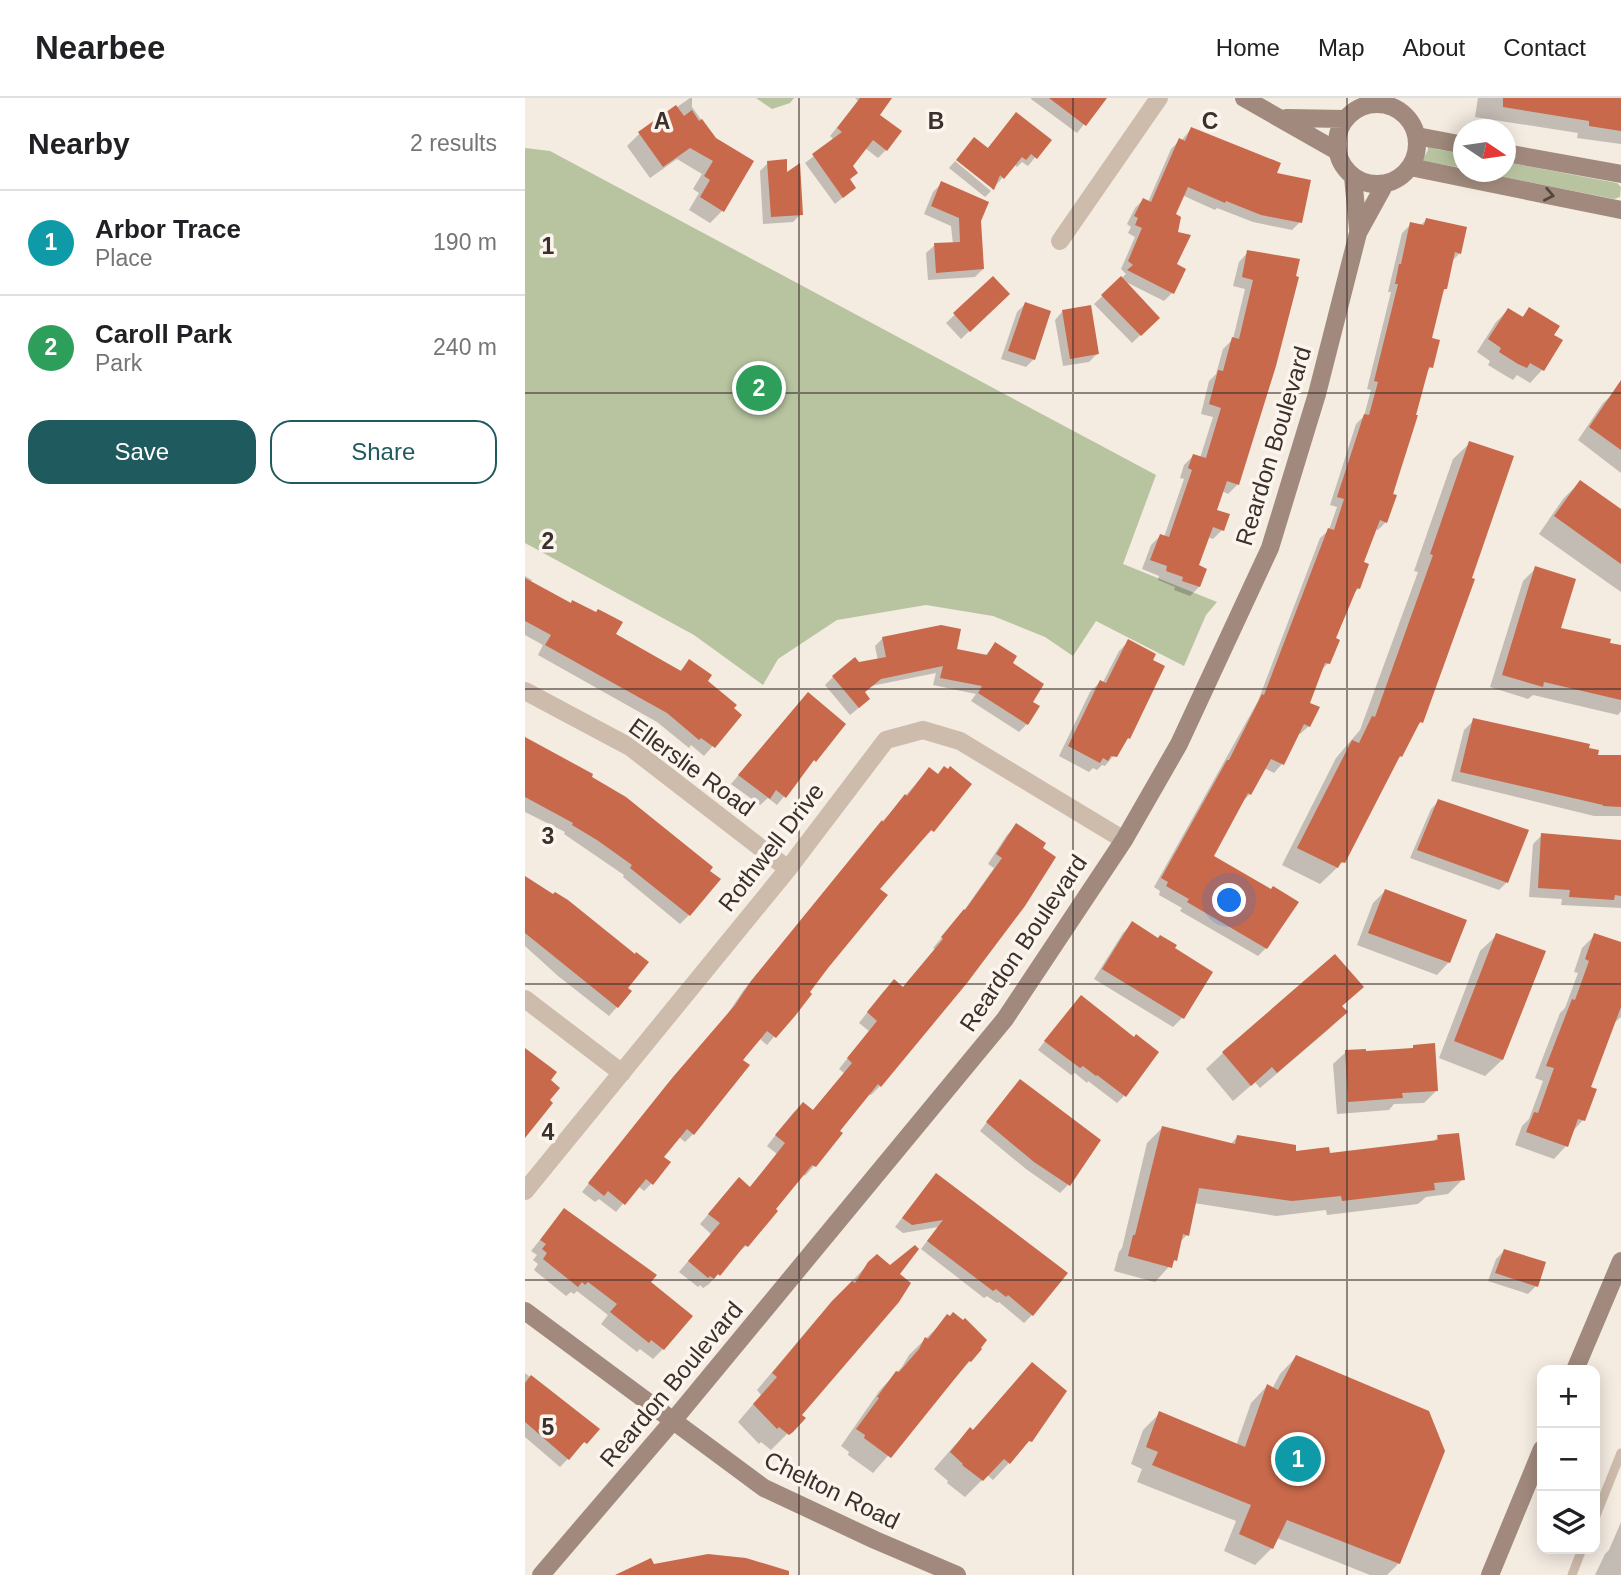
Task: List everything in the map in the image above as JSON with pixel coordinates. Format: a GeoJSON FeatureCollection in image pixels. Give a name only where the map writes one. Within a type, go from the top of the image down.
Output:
{"type":"FeatureCollection","features":[{"type":"Feature","properties":{"kind":"street"},"geometry":{"type":"LineString","coordinates":[[1060,241],[1159,98]]}},
{"type":"Feature","properties":{"kind":"street"},"geometry":{"type":"LineString","coordinates":[[1244,98],[1337,151]]}},
{"type":"Feature","properties":{"kind":"street"},"geometry":{"type":"LineString","coordinates":[[1380,101],[1401,110],[1412,122],[1417,136],[1417,153],[1410,167],[1399,178],[1385,184],[1363,182],[1353,177],[1343,166],[1337,151],[1338,134],[1345,119],[1356,109],[1380,101]]}},
{"type":"Feature","properties":{"kind":"street"},"geometry":{"type":"LineString","coordinates":[[1283,118],[1345,119]]}},
{"type":"Feature","properties":{"kind":"street"},"geometry":{"type":"LineString","coordinates":[[1417,136],[1453,143]]}},
{"type":"Feature","properties":{"kind":"street"},"geometry":{"type":"LineString","coordinates":[[1516,155],[1621,174]]}},
{"type":"Feature","properties":{"kind":"street"},"geometry":{"type":"LineString","coordinates":[[1410,167],[1621,210]]}},
{"type":"Feature","properties":{"kind":"street","name":"Reardon Boulevard"},"geometry":{"type":"LineString","coordinates":[[1353,177],[1358,233]]}},
{"type":"Feature","properties":{"kind":"street","name":"Reardon Boulevard"},"geometry":{"type":"LineString","coordinates":[[541,1575],[672,1422],[1005,1019],[1124,840],[1179,744],[1270,548],[1317,394],[1358,233],[1385,184]]}},
{"type":"Feature","properties":{"kind":"street","name":"Ellerslie Road"},"geometry":{"type":"LineString","coordinates":[[525,691],[630,747],[788,869]]}},
{"type":"Feature","properties":{"kind":"street","name":"Rothwell Drive"},"geometry":{"type":"LineString","coordinates":[[525,1191],[788,869],[886,740],[923,730],[960,741],[1124,840]]}},
{"type":"Feature","properties":{"kind":"street"},"geometry":{"type":"LineString","coordinates":[[525,999],[622,1073]]}},
{"type":"Feature","properties":{"kind":"street"},"geometry":{"type":"LineString","coordinates":[[1577,1365],[1621,1261]]}},
{"type":"Feature","properties":{"kind":"street","name":"Chelton Road"},"geometry":{"type":"LineString","coordinates":[[525,1311],[764,1488],[957,1575]]}},
{"type":"Feature","properties":{"kind":"street"},"geometry":{"type":"LineString","coordinates":[[1490,1575],[1537,1461]]}},
{"type":"Feature","properties":{"kind":"lane"},"geometry":{"type":"LineString","coordinates":[[1600,1506],[1621,1453]]}},
{"type":"Feature","properties":{"kind":"lane"},"geometry":{"type":"LineString","coordinates":[[1572,1575],[1580,1554]]}},
{"type":"Feature","properties":{"kind":"green space"},"geometry":{"type":"Polygon","coordinates":[[[756,98],[794,98],[790,103],[772,109],[756,98]]]}},
{"type":"Feature","properties":{"kind":"green space"},"geometry":{"type":"Polygon","coordinates":[[[1427,144],[1453,152],[1453,166],[1422,161],[1428,150],[1427,144]]]}},
{"type":"Feature","properties":{"kind":"green space"},"geometry":{"type":"Polygon","coordinates":[[[525,148],[550,151],[1156,475],[1123,564],[1217,602],[1206,615],[1184,666],[1096,621],[1073,656],[1045,637],[993,616],[926,605],[837,620],[778,659],[763,685],[694,635],[525,543],[525,148]]]}},
{"type":"Feature","properties":{"kind":"green space"},"geometry":{"type":"Polygon","coordinates":[[[1516,164],[1617,183],[1621,187],[1620,197],[1614,199],[1516,179],[1516,164]]]}},
{"type":"Feature","properties":{"kind":"building"},"geometry":{"type":"Polygon","coordinates":[[[860,98],[892,98],[880,115],[902,131],[887,151],[873,140],[853,166],[858,173],[850,179],[856,188],[843,198],[812,154],[842,132],[837,128],[860,98]]]}},
{"type":"Feature","properties":{"kind":"building"},"geometry":{"type":"Polygon","coordinates":[[[1049,98],[1107,98],[1086,126],[1049,98]]]}},
{"type":"Feature","properties":{"kind":"building"},"geometry":{"type":"Polygon","coordinates":[[[1503,98],[1621,98],[1621,131],[1589,126],[1589,121],[1503,107],[1503,98]]]}},
{"type":"Feature","properties":{"kind":"building"},"geometry":{"type":"Polygon","coordinates":[[[676,105],[684,116],[692,110],[716,138],[754,161],[724,212],[700,197],[710,180],[704,176],[713,161],[690,148],[663,167],[638,132],[676,105]]]}},
{"type":"Feature","properties":{"kind":"building"},"geometry":{"type":"Polygon","coordinates":[[[1016,112],[1052,140],[1037,159],[1031,154],[1026,160],[1022,157],[1004,179],[1000,175],[994,190],[956,160],[974,137],[988,148],[1016,112]]]}},
{"type":"Feature","properties":{"kind":"building"},"geometry":{"type":"Polygon","coordinates":[[[1191,127],[1281,163],[1277,173],[1311,180],[1302,223],[1261,215],[1188,187],[1176,214],[1181,217],[1178,232],[1191,235],[1177,264],[1186,269],[1174,294],[1127,270],[1133,265],[1128,261],[1142,228],[1135,225],[1138,218],[1134,216],[1143,198],[1151,202],[1179,138],[1185,141],[1191,127]]]}},
{"type":"Feature","properties":{"kind":"building"},"geometry":{"type":"Polygon","coordinates":[[[787,159],[787,172],[800,163],[803,215],[771,217],[767,161],[787,159]]]}},
{"type":"Feature","properties":{"kind":"building"},"geometry":{"type":"Polygon","coordinates":[[[941,181],[989,202],[981,221],[984,269],[936,273],[934,243],[960,242],[959,218],[931,206],[941,181]]]}},
{"type":"Feature","properties":{"kind":"building"},"geometry":{"type":"Polygon","coordinates":[[[1426,218],[1467,227],[1461,254],[1455,252],[1447,289],[1444,289],[1432,338],[1440,340],[1433,368],[1429,367],[1418,415],[1393,494],[1397,495],[1387,523],[1380,520],[1364,562],[1369,564],[1360,589],[1357,588],[1336,638],[1340,640],[1330,664],[1325,663],[1310,703],[1320,707],[1310,727],[1304,724],[1284,765],[1271,759],[1251,795],[1248,793],[1214,856],[1299,902],[1267,949],[1187,902],[1189,899],[1166,886],[1168,882],[1161,878],[1229,760],[1262,694],[1264,695],[1328,528],[1334,530],[1344,499],[1337,497],[1364,414],[1369,415],[1378,382],[1374,381],[1410,222],[1424,225],[1426,218]]]}},
{"type":"Feature","properties":{"kind":"building"},"geometry":{"type":"Polygon","coordinates":[[[1247,250],[1300,259],[1296,276],[1299,277],[1276,366],[1239,485],[1227,481],[1217,510],[1230,514],[1224,531],[1213,527],[1199,565],[1207,569],[1200,587],[1182,581],[1183,577],[1166,571],[1167,566],[1150,560],[1160,534],[1169,537],[1192,470],[1188,468],[1193,454],[1206,458],[1221,408],[1209,404],[1218,370],[1223,371],[1232,337],[1239,339],[1253,280],[1242,277],[1247,250]]]}},
{"type":"Feature","properties":{"kind":"building"},"geometry":{"type":"Polygon","coordinates":[[[993,276],[1010,294],[970,332],[953,313],[993,276]]]}},
{"type":"Feature","properties":{"kind":"building"},"geometry":{"type":"Polygon","coordinates":[[[1121,276],[1160,318],[1141,336],[1101,295],[1121,276]]]}},
{"type":"Feature","properties":{"kind":"building"},"geometry":{"type":"Polygon","coordinates":[[[1025,302],[1051,311],[1035,360],[1008,351],[1025,302]]]}},
{"type":"Feature","properties":{"kind":"building"},"geometry":{"type":"Polygon","coordinates":[[[1091,305],[1099,354],[1070,359],[1062,310],[1091,305]]]}},
{"type":"Feature","properties":{"kind":"building"},"geometry":{"type":"Polygon","coordinates":[[[1529,307],[1560,326],[1554,335],[1563,340],[1544,371],[1530,363],[1527,368],[1518,364],[1499,352],[1501,348],[1488,339],[1508,308],[1523,317],[1529,307]]]}},
{"type":"Feature","properties":{"kind":"building"},"geometry":{"type":"Polygon","coordinates":[[[1621,380],[1621,450],[1589,427],[1621,380]]]}},
{"type":"Feature","properties":{"kind":"building"},"geometry":{"type":"Polygon","coordinates":[[[1469,441],[1514,456],[1472,578],[1475,579],[1423,723],[1420,722],[1402,757],[1400,756],[1345,863],[1341,862],[1338,868],[1297,848],[1352,740],[1359,743],[1372,716],[1375,717],[1433,555],[1430,554],[1469,441]]]}},
{"type":"Feature","properties":{"kind":"building"},"geometry":{"type":"Polygon","coordinates":[[[1580,480],[1621,509],[1621,564],[1554,516],[1580,480]]]}},
{"type":"Feature","properties":{"kind":"building"},"geometry":{"type":"Polygon","coordinates":[[[1535,566],[1576,579],[1561,628],[1611,639],[1610,643],[1621,645],[1621,700],[1544,682],[1543,687],[1502,675],[1535,566]]]}},
{"type":"Feature","properties":{"kind":"building"},"geometry":{"type":"Polygon","coordinates":[[[525,578],[571,603],[572,600],[596,612],[598,609],[623,622],[616,634],[681,671],[689,659],[712,675],[708,681],[737,705],[734,708],[742,715],[715,748],[701,738],[699,740],[667,713],[545,645],[551,635],[525,621],[525,578]]]}},
{"type":"Feature","properties":{"kind":"building"},"geometry":{"type":"Polygon","coordinates":[[[941,625],[961,629],[957,649],[987,655],[995,642],[1017,656],[1013,663],[1044,684],[1033,702],[1040,706],[1028,725],[978,693],[982,686],[940,678],[943,666],[881,679],[865,692],[870,699],[859,708],[832,676],[855,657],[859,662],[886,657],[882,637],[941,625]]]}},
{"type":"Feature","properties":{"kind":"building"},"geometry":{"type":"Polygon","coordinates":[[[1128,639],[1156,654],[1153,660],[1165,666],[1130,739],[1128,738],[1117,757],[1111,756],[1108,761],[1103,758],[1100,763],[1068,746],[1100,680],[1106,683],[1128,639]]]}},
{"type":"Feature","properties":{"kind":"building"},"geometry":{"type":"Polygon","coordinates":[[[808,692],[846,724],[816,762],[814,760],[786,798],[776,790],[770,799],[738,775],[808,692]]]}},
{"type":"Feature","properties":{"kind":"building"},"geometry":{"type":"Polygon","coordinates":[[[1473,718],[1590,744],[1589,748],[1599,750],[1598,755],[1621,755],[1621,807],[1603,806],[1460,772],[1473,718]]]}},
{"type":"Feature","properties":{"kind":"building"},"geometry":{"type":"Polygon","coordinates":[[[525,737],[593,774],[592,777],[626,797],[713,867],[710,871],[721,879],[690,916],[630,868],[632,865],[572,825],[573,823],[525,797],[525,737]]]}},
{"type":"Feature","properties":{"kind":"building"},"geometry":{"type":"Polygon","coordinates":[[[944,766],[948,769],[950,766],[972,784],[934,832],[931,830],[880,889],[888,895],[828,968],[795,1016],[776,1038],[767,1031],[743,1060],[750,1065],[694,1135],[687,1129],[664,1157],[671,1162],[653,1185],[646,1179],[625,1205],[608,1191],[604,1196],[588,1183],[735,1005],[751,981],[882,820],[883,822],[905,794],[907,796],[929,767],[938,774],[944,766]]]}},
{"type":"Feature","properties":{"kind":"building"},"geometry":{"type":"Polygon","coordinates":[[[1438,799],[1529,830],[1508,883],[1417,850],[1438,799]]]}},
{"type":"Feature","properties":{"kind":"building"},"geometry":{"type":"Polygon","coordinates":[[[1016,823],[1046,843],[1043,848],[1056,857],[1025,906],[967,983],[881,1087],[878,1084],[840,1131],[843,1133],[816,1167],[812,1165],[748,1247],[745,1245],[720,1276],[718,1274],[714,1279],[710,1276],[708,1278],[688,1261],[720,1223],[708,1214],[739,1177],[750,1187],[785,1143],[775,1135],[803,1102],[813,1110],[852,1063],[847,1058],[877,1021],[867,1012],[894,979],[903,987],[943,939],[941,937],[965,910],[1002,858],[996,854],[1016,823]]]}},
{"type":"Feature","properties":{"kind":"building"},"geometry":{"type":"Polygon","coordinates":[[[1541,833],[1621,840],[1621,896],[1615,895],[1614,900],[1569,897],[1570,890],[1538,888],[1541,833]]]}},
{"type":"Feature","properties":{"kind":"building"},"geometry":{"type":"Polygon","coordinates":[[[525,876],[568,900],[635,954],[636,952],[649,962],[628,988],[632,991],[618,1008],[525,933],[525,876]]]}},
{"type":"Feature","properties":{"kind":"building"},"geometry":{"type":"Polygon","coordinates":[[[1385,889],[1467,920],[1450,963],[1368,933],[1385,889]]]}},
{"type":"Feature","properties":{"kind":"building"},"geometry":{"type":"Polygon","coordinates":[[[1132,921],[1158,938],[1160,935],[1177,945],[1175,948],[1213,972],[1184,1019],[1102,969],[1132,921]]]}},
{"type":"Feature","properties":{"kind":"building"},"geometry":{"type":"Polygon","coordinates":[[[1496,933],[1546,951],[1503,1060],[1454,1041],[1496,933]]]}},
{"type":"Feature","properties":{"kind":"building"},"geometry":{"type":"Polygon","coordinates":[[[1594,933],[1621,942],[1621,1007],[1591,1087],[1597,1089],[1585,1121],[1578,1119],[1568,1147],[1526,1132],[1534,1112],[1538,1113],[1554,1068],[1546,1066],[1572,999],[1575,1000],[1589,961],[1585,959],[1594,933]]]}},
{"type":"Feature","properties":{"kind":"building"},"geometry":{"type":"Polygon","coordinates":[[[1335,954],[1364,987],[1342,1006],[1348,1012],[1277,1073],[1272,1067],[1251,1086],[1222,1052],[1335,954]]]}},
{"type":"Feature","properties":{"kind":"building"},"geometry":{"type":"Polygon","coordinates":[[[1081,995],[1134,1037],[1136,1034],[1159,1052],[1126,1097],[1044,1041],[1081,995]]]}},
{"type":"Feature","properties":{"kind":"building"},"geometry":{"type":"Polygon","coordinates":[[[1435,1043],[1438,1091],[1402,1093],[1403,1098],[1348,1102],[1345,1050],[1413,1048],[1413,1045],[1435,1043]]]}},
{"type":"Feature","properties":{"kind":"building"},"geometry":{"type":"Polygon","coordinates":[[[525,1048],[557,1072],[551,1080],[560,1088],[550,1100],[553,1103],[525,1138],[525,1048]]]}},
{"type":"Feature","properties":{"kind":"building"},"geometry":{"type":"Polygon","coordinates":[[[1020,1079],[1101,1140],[1070,1186],[1034,1162],[986,1122],[1020,1079]]]}},
{"type":"Feature","properties":{"kind":"building"},"geometry":{"type":"Polygon","coordinates":[[[1162,1126],[1235,1144],[1237,1135],[1296,1145],[1296,1151],[1329,1147],[1330,1153],[1438,1140],[1437,1135],[1459,1133],[1465,1180],[1434,1183],[1435,1190],[1342,1201],[1341,1196],[1292,1201],[1199,1188],[1189,1236],[1183,1234],[1177,1261],[1174,1260],[1172,1268],[1128,1256],[1162,1126]]]}},
{"type":"Feature","properties":{"kind":"building"},"geometry":{"type":"Polygon","coordinates":[[[936,1173],[1068,1273],[1033,1316],[1008,1295],[1006,1297],[996,1289],[993,1291],[927,1241],[943,1220],[912,1225],[902,1218],[936,1173]]]}},
{"type":"Feature","properties":{"kind":"building"},"geometry":{"type":"Polygon","coordinates":[[[564,1208],[657,1275],[651,1282],[693,1316],[664,1350],[651,1340],[649,1343],[610,1312],[617,1304],[588,1282],[585,1285],[582,1282],[578,1287],[543,1259],[547,1253],[542,1249],[546,1244],[540,1240],[564,1208]]]}},
{"type":"Feature","properties":{"kind":"building"},"geometry":{"type":"Polygon","coordinates":[[[915,1245],[919,1249],[900,1274],[911,1283],[899,1302],[802,1415],[806,1418],[793,1432],[789,1435],[779,1427],[777,1429],[753,1404],[777,1377],[772,1373],[832,1301],[852,1281],[855,1283],[868,1262],[877,1254],[890,1265],[915,1245]]]}},
{"type":"Feature","properties":{"kind":"building"},"geometry":{"type":"Polygon","coordinates":[[[1504,1249],[1546,1262],[1538,1287],[1495,1273],[1504,1249]]]}},
{"type":"Feature","properties":{"kind":"building"},"geometry":{"type":"Polygon","coordinates":[[[953,1312],[963,1320],[965,1318],[987,1340],[891,1458],[856,1429],[896,1371],[899,1372],[919,1349],[925,1337],[928,1339],[947,1314],[950,1316],[953,1312]]]}},
{"type":"Feature","properties":{"kind":"building"},"geometry":{"type":"Polygon","coordinates":[[[1296,1355],[1429,1411],[1445,1451],[1400,1564],[1287,1520],[1273,1549],[1239,1534],[1251,1505],[1152,1465],[1158,1452],[1146,1447],[1159,1411],[1245,1447],[1267,1384],[1278,1390],[1296,1355]]]}},
{"type":"Feature","properties":{"kind":"building"},"geometry":{"type":"Polygon","coordinates":[[[1032,1362],[1067,1391],[1032,1442],[1029,1441],[1010,1464],[1004,1459],[983,1481],[950,1452],[970,1427],[973,1430],[1032,1362]]]}},
{"type":"Feature","properties":{"kind":"building"},"geometry":{"type":"Polygon","coordinates":[[[531,1375],[600,1429],[587,1444],[584,1442],[569,1460],[525,1422],[525,1383],[531,1375]]]}},
{"type":"Feature","properties":{"kind":"building"},"geometry":{"type":"Polygon","coordinates":[[[708,1554],[746,1558],[789,1571],[789,1575],[615,1575],[651,1558],[654,1564],[708,1554]]]}},
{"type":"Feature","properties":{"kind":"place","name":"Caroll Park"},"geometry":{"type":"Point","coordinates":[759,388]}},
{"type":"Feature","properties":{"kind":"place","name":"Arbor Trace"},"geometry":{"type":"Point","coordinates":[1298,1459]}}]}
